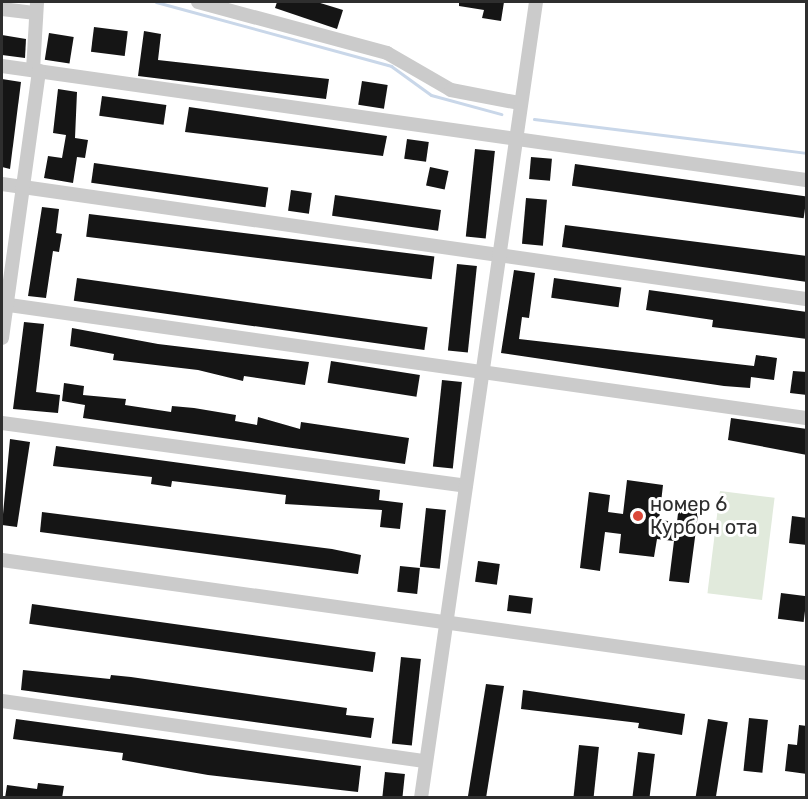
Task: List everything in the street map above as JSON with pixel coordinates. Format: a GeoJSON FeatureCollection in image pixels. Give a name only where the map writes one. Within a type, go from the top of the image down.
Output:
{"type":"FeatureCollection","features":[{"type":"Feature","properties":{"kind":"street"},"geometry":{"type":"LineString","coordinates":[[198,2],[225,6],[387,53],[451,90],[519,103]]}},
{"type":"Feature","properties":{"kind":"street"},"geometry":{"type":"LineString","coordinates":[[421,798],[483,371],[513,140],[536,2]]}},
{"type":"Feature","properties":{"kind":"street"},"geometry":{"type":"LineString","coordinates":[[2,9],[36,7],[36,71],[22,187],[4,304],[2,338]]}},
{"type":"Feature","properties":{"kind":"street"},"geometry":{"type":"LineString","coordinates":[[2,66],[807,180]]}},
{"type":"Feature","properties":{"kind":"street"},"geometry":{"type":"LineString","coordinates":[[2,184],[497,252],[807,299]]}},
{"type":"Feature","properties":{"kind":"street"},"geometry":{"type":"LineString","coordinates":[[4,304],[807,418]]}},
{"type":"Feature","properties":{"kind":"street"},"geometry":{"type":"LineString","coordinates":[[2,423],[466,486]]}},
{"type":"Feature","properties":{"kind":"street"},"geometry":{"type":"LineString","coordinates":[[2,560],[807,674]]}},
{"type":"Feature","properties":{"kind":"street"},"geometry":{"type":"LineString","coordinates":[[2,701],[425,761]]}},
{"type":"Feature","properties":{"kind":"shaded area"},"geometry":{"type":"Polygon","coordinates":[[[720,491],[775,498],[762,600],[707,593],[720,491]]]}},
{"type":"Feature","properties":{"kind":"building"},"geometry":{"type":"Polygon","coordinates":[[[277,2],[317,2],[343,10],[337,29],[275,8],[277,2]]]}},
{"type":"Feature","properties":{"kind":"building"},"geometry":{"type":"Polygon","coordinates":[[[459,2],[504,2],[501,21],[482,18],[484,10],[459,6],[459,2]]]}},
{"type":"Feature","properties":{"kind":"building"},"geometry":{"type":"Polygon","coordinates":[[[94,27],[128,31],[125,56],[91,52],[94,27]]]}},
{"type":"Feature","properties":{"kind":"building"},"geometry":{"type":"Polygon","coordinates":[[[144,31],[161,34],[158,60],[329,79],[326,99],[138,76],[144,31]]]}},
{"type":"Feature","properties":{"kind":"building"},"geometry":{"type":"Polygon","coordinates":[[[49,33],[74,37],[69,64],[45,60],[49,33]]]}},
{"type":"Feature","properties":{"kind":"building"},"geometry":{"type":"Polygon","coordinates":[[[2,35],[26,39],[25,58],[2,55],[2,35]]]}},
{"type":"Feature","properties":{"kind":"building"},"geometry":{"type":"Polygon","coordinates":[[[2,79],[21,82],[10,169],[2,167],[2,79]]]}},
{"type":"Feature","properties":{"kind":"building"},"geometry":{"type":"Polygon","coordinates":[[[362,81],[388,85],[384,109],[358,105],[362,81]]]}},
{"type":"Feature","properties":{"kind":"building"},"geometry":{"type":"Polygon","coordinates":[[[58,89],[77,92],[75,138],[88,140],[85,158],[77,157],[73,183],[44,178],[48,156],[62,158],[66,135],[53,133],[58,89]]]}},
{"type":"Feature","properties":{"kind":"building"},"geometry":{"type":"Polygon","coordinates":[[[102,96],[166,105],[164,125],[99,116],[102,96]]]}},
{"type":"Feature","properties":{"kind":"building"},"geometry":{"type":"Polygon","coordinates":[[[189,107],[387,136],[383,156],[185,132],[189,107]]]}},
{"type":"Feature","properties":{"kind":"building"},"geometry":{"type":"Polygon","coordinates":[[[407,139],[429,142],[426,162],[404,159],[407,139]]]}},
{"type":"Feature","properties":{"kind":"building"},"geometry":{"type":"Polygon","coordinates":[[[475,149],[495,151],[486,239],[466,237],[475,149]]]}},
{"type":"Feature","properties":{"kind":"building"},"geometry":{"type":"Polygon","coordinates":[[[531,157],[552,159],[550,181],[529,179],[531,157]]]}},
{"type":"Feature","properties":{"kind":"building"},"geometry":{"type":"Polygon","coordinates":[[[94,163],[268,187],[266,207],[91,183],[94,163]]]}},
{"type":"Feature","properties":{"kind":"building"},"geometry":{"type":"Polygon","coordinates":[[[575,164],[806,196],[804,218],[572,186],[575,164]]]}},
{"type":"Feature","properties":{"kind":"building"},"geometry":{"type":"Polygon","coordinates":[[[430,167],[449,171],[445,190],[426,186],[430,167]]]}},
{"type":"Feature","properties":{"kind":"building"},"geometry":{"type":"Polygon","coordinates":[[[291,190],[312,193],[309,214],[288,211],[291,190]]]}},
{"type":"Feature","properties":{"kind":"building"},"geometry":{"type":"Polygon","coordinates":[[[335,195],[441,210],[438,231],[332,216],[335,195]]]}},
{"type":"Feature","properties":{"kind":"building"},"geometry":{"type":"Polygon","coordinates":[[[526,198],[547,200],[543,246],[522,244],[526,198]]]}},
{"type":"Feature","properties":{"kind":"building"},"geometry":{"type":"Polygon","coordinates":[[[42,207],[59,209],[56,233],[62,234],[59,252],[53,251],[46,298],[28,296],[42,207]]]}},
{"type":"Feature","properties":{"kind":"building"},"geometry":{"type":"Polygon","coordinates":[[[89,214],[434,256],[432,279],[86,237],[89,214]]]}},
{"type":"Feature","properties":{"kind":"building"},"geometry":{"type":"Polygon","coordinates":[[[565,225],[807,256],[807,282],[562,247],[565,225]]]}},
{"type":"Feature","properties":{"kind":"building"},"geometry":{"type":"Polygon","coordinates":[[[457,264],[477,266],[468,353],[448,351],[457,264]]]}},
{"type":"Feature","properties":{"kind":"building"},"geometry":{"type":"Polygon","coordinates":[[[514,270],[535,273],[529,318],[522,317],[519,339],[754,366],[756,355],[777,358],[774,380],[751,377],[750,388],[724,386],[501,353],[514,270]]]}},
{"type":"Feature","properties":{"kind":"building"},"geometry":{"type":"Polygon","coordinates":[[[77,278],[428,327],[424,350],[74,301],[77,278]]]}},
{"type":"Feature","properties":{"kind":"building"},"geometry":{"type":"Polygon","coordinates":[[[554,278],[621,287],[619,307],[551,298],[554,278]]]}},
{"type":"Feature","properties":{"kind":"building"},"geometry":{"type":"Polygon","coordinates":[[[649,290],[807,312],[807,339],[712,327],[713,320],[646,310],[649,290]]]}},
{"type":"Feature","properties":{"kind":"building"},"geometry":{"type":"Polygon","coordinates":[[[24,322],[44,324],[36,392],[60,395],[58,413],[13,409],[24,322]]]}},
{"type":"Feature","properties":{"kind":"building"},"geometry":{"type":"Polygon","coordinates":[[[72,328],[158,344],[309,362],[305,385],[244,376],[243,381],[198,370],[113,360],[114,354],[70,346],[72,328]]]}},
{"type":"Feature","properties":{"kind":"building"},"geometry":{"type":"Polygon","coordinates":[[[331,361],[420,375],[416,397],[328,383],[331,361]]]}},
{"type":"Feature","properties":{"kind":"building"},"geometry":{"type":"Polygon","coordinates":[[[793,371],[807,372],[807,395],[790,393],[793,371]]]}},
{"type":"Feature","properties":{"kind":"building"},"geometry":{"type":"Polygon","coordinates":[[[442,380],[462,382],[453,469],[433,467],[442,380]]]}},
{"type":"Feature","properties":{"kind":"building"},"geometry":{"type":"Polygon","coordinates":[[[64,383],[84,386],[83,395],[126,399],[125,405],[171,412],[172,406],[194,408],[236,415],[235,421],[257,425],[258,417],[300,429],[301,422],[409,438],[405,464],[83,418],[85,405],[62,401],[64,383]]]}},
{"type":"Feature","properties":{"kind":"building"},"geometry":{"type":"Polygon","coordinates":[[[731,418],[807,429],[807,455],[728,440],[731,418]]]}},
{"type":"Feature","properties":{"kind":"building"},"geometry":{"type":"Polygon","coordinates":[[[10,439],[30,442],[17,527],[2,525],[10,439]]]}},
{"type":"Feature","properties":{"kind":"building"},"geometry":{"type":"Polygon","coordinates":[[[56,446],[380,490],[379,500],[403,503],[400,529],[380,527],[382,510],[285,504],[286,495],[172,481],[171,487],[151,484],[152,477],[53,466],[56,446]]]}},
{"type":"Feature","properties":{"kind":"building"},"geometry":{"type":"Polygon","coordinates":[[[627,480],[663,485],[659,520],[677,522],[679,505],[699,507],[689,583],[669,581],[674,541],[657,539],[654,557],[619,553],[621,534],[605,532],[600,571],[580,568],[589,492],[610,495],[608,512],[623,514],[627,480]]]}},
{"type":"Feature","properties":{"kind":"building"},"geometry":{"type":"Polygon","coordinates":[[[426,508],[446,510],[440,569],[420,567],[426,508]]]}},
{"type":"Feature","properties":{"kind":"building"},"geometry":{"type":"Polygon","coordinates":[[[42,512],[332,549],[361,555],[358,574],[40,532],[42,512]]]}},
{"type":"Feature","properties":{"kind":"building"},"geometry":{"type":"Polygon","coordinates":[[[792,516],[807,518],[807,545],[789,543],[792,516]]]}},
{"type":"Feature","properties":{"kind":"building"},"geometry":{"type":"Polygon","coordinates":[[[478,561],[500,564],[497,585],[475,582],[478,561]]]}},
{"type":"Feature","properties":{"kind":"building"},"geometry":{"type":"Polygon","coordinates":[[[400,566],[420,568],[417,594],[397,592],[400,566]]]}},
{"type":"Feature","properties":{"kind":"building"},"geometry":{"type":"Polygon","coordinates":[[[781,593],[806,596],[804,622],[778,619],[781,593]]]}},
{"type":"Feature","properties":{"kind":"building"},"geometry":{"type":"Polygon","coordinates":[[[509,595],[533,598],[531,614],[507,611],[509,595]]]}},
{"type":"Feature","properties":{"kind":"building"},"geometry":{"type":"Polygon","coordinates":[[[32,604],[376,652],[373,672],[29,624],[32,604]]]}},
{"type":"Feature","properties":{"kind":"building"},"geometry":{"type":"Polygon","coordinates":[[[401,657],[421,659],[412,746],[392,744],[401,657]]]}},
{"type":"Feature","properties":{"kind":"building"},"geometry":{"type":"Polygon","coordinates":[[[23,670],[110,679],[111,675],[131,677],[347,708],[346,715],[374,718],[371,738],[21,690],[23,670]]]}},
{"type":"Feature","properties":{"kind":"building"},"geometry":{"type":"Polygon","coordinates":[[[486,684],[504,686],[486,798],[480,798],[468,796],[486,684]]]}},
{"type":"Feature","properties":{"kind":"building"},"geometry":{"type":"Polygon","coordinates":[[[523,690],[685,714],[682,735],[638,728],[639,723],[521,709],[523,690]]]}},
{"type":"Feature","properties":{"kind":"building"},"geometry":{"type":"Polygon","coordinates":[[[749,718],[768,720],[762,773],[743,771],[749,718]]]}},
{"type":"Feature","properties":{"kind":"building"},"geometry":{"type":"Polygon","coordinates":[[[16,719],[361,766],[358,792],[208,775],[122,760],[123,753],[13,739],[16,719]]]}},
{"type":"Feature","properties":{"kind":"building"},"geometry":{"type":"Polygon","coordinates":[[[708,719],[728,722],[716,798],[695,798],[708,719]]]}},
{"type":"Feature","properties":{"kind":"building"},"geometry":{"type":"Polygon","coordinates":[[[799,725],[807,726],[807,774],[785,771],[788,744],[797,745],[799,725]]]}},
{"type":"Feature","properties":{"kind":"building"},"geometry":{"type":"Polygon","coordinates":[[[579,745],[599,747],[594,798],[573,798],[579,745]]]}},
{"type":"Feature","properties":{"kind":"building"},"geometry":{"type":"Polygon","coordinates":[[[638,752],[655,754],[649,798],[632,798],[638,752]]]}},
{"type":"Feature","properties":{"kind":"building"},"geometry":{"type":"Polygon","coordinates":[[[385,772],[405,774],[402,798],[382,798],[385,772]]]}},
{"type":"Feature","properties":{"kind":"building"},"geometry":{"type":"Polygon","coordinates":[[[38,783],[64,786],[62,798],[5,798],[7,785],[37,789],[38,783]]]}},
{"type":"Feature","properties":{"kind":"waterway"},"geometry":{"type":"LineString","coordinates":[[156,2],[391,66],[431,95],[501,114]]}},
{"type":"Feature","properties":{"kind":"waterway"},"geometry":{"type":"LineString","coordinates":[[534,119],[806,153]]}},
{"type":"Feature","properties":{"kind":"place","name":"номер 6 Курбон ота"},"geometry":{"type":"Point","coordinates":[638,516]}}]}
